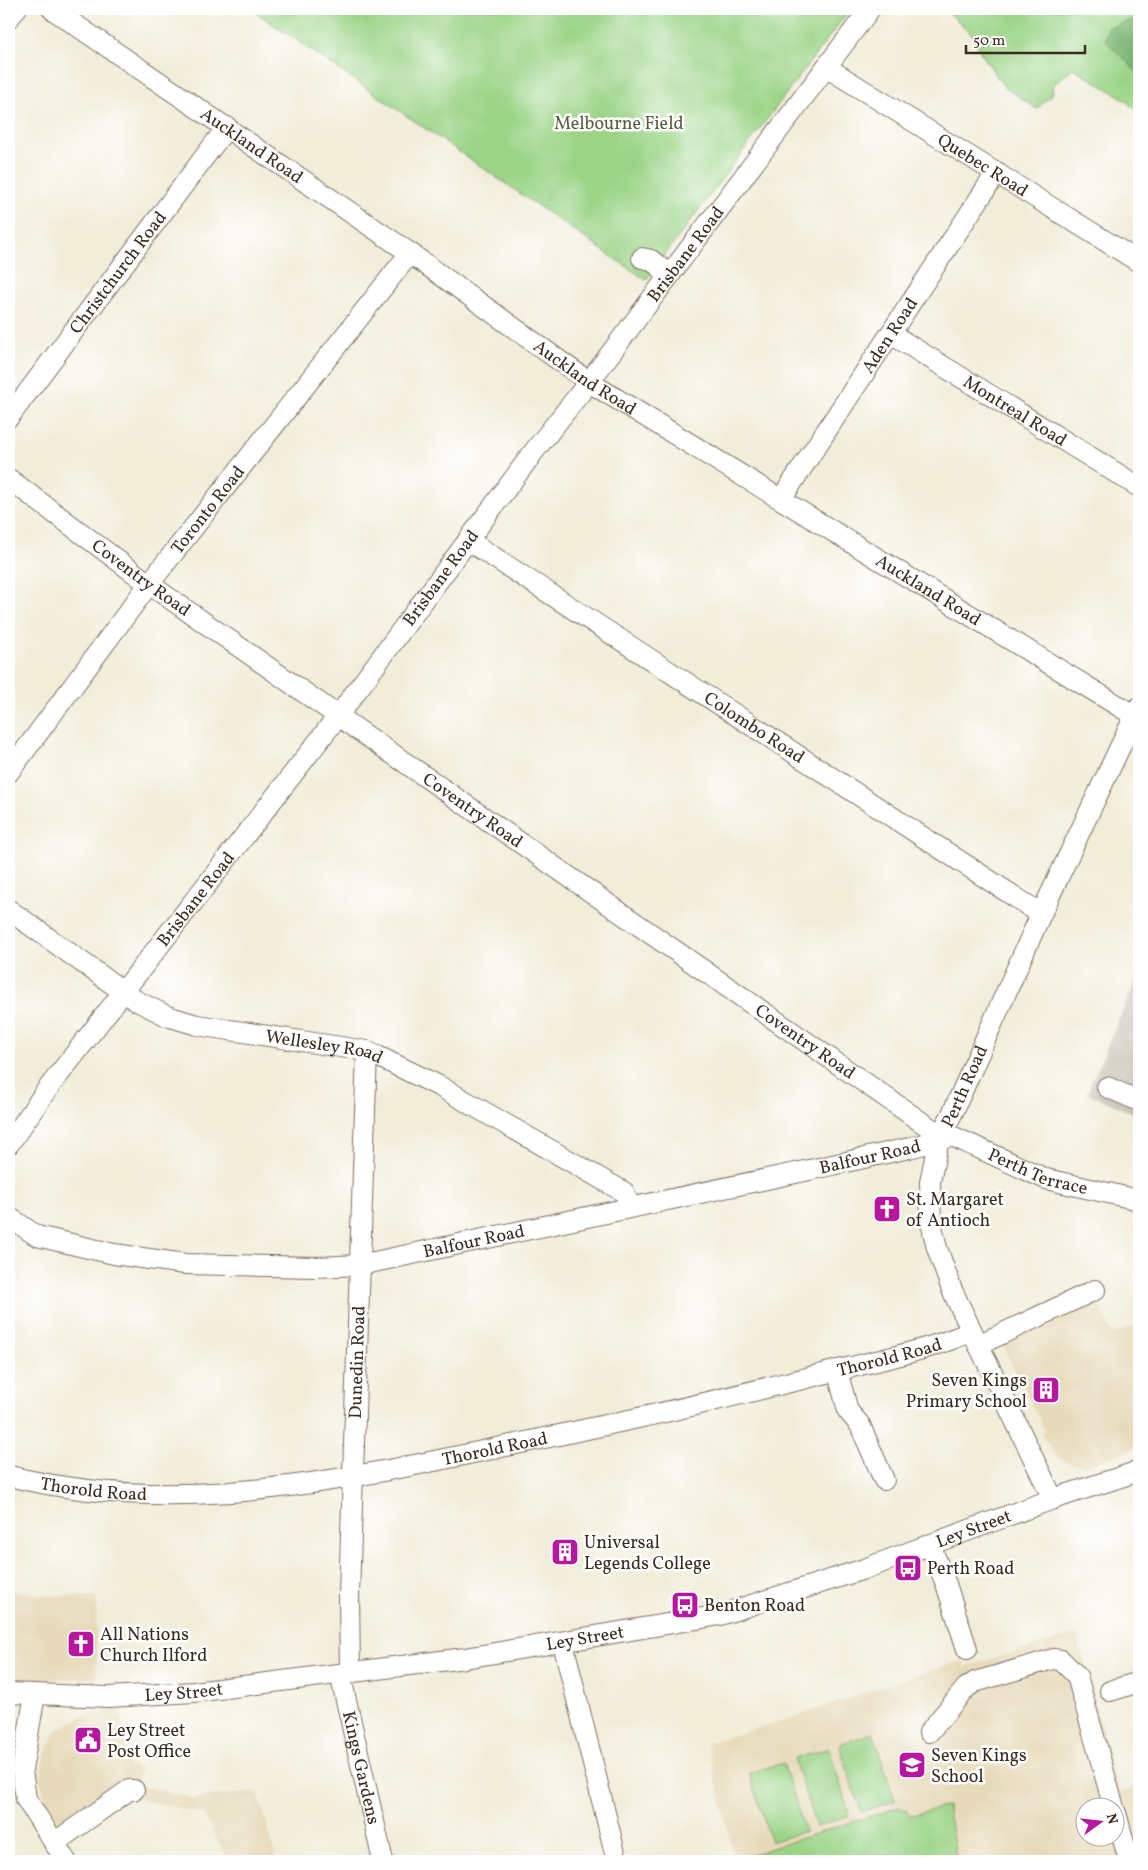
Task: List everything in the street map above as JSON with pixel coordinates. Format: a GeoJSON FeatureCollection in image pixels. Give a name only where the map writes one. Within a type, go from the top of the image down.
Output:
{"type":"FeatureCollection","features":[{"type":"Feature","properties":{"kind":"street"},"geometry":{"type":"LineString","coordinates":[[9,18],[16,9]]}},
{"type":"Feature","properties":{"kind":"street","name":"Auckland Road"},"geometry":{"type":"LineString","coordinates":[[52,9],[410,253],[589,382],[1137,712]]}},
{"type":"Feature","properties":{"kind":"street","name":"Brisbane Road"},"geometry":{"type":"LineString","coordinates":[[9,1144],[46,1091],[124,992],[182,914],[338,716],[469,542],[535,450],[589,382],[870,9]]}},
{"type":"Feature","properties":{"kind":"street","name":"Quebec Road"},"geometry":{"type":"LineString","coordinates":[[826,67],[1139,262]]}},
{"type":"Feature","properties":{"kind":"street","name":"Christchurch Road"},"geometry":{"type":"LineString","coordinates":[[9,417],[227,127]]}},
{"type":"Feature","properties":{"kind":"street","name":"Aden Road"},"geometry":{"type":"LineString","coordinates":[[782,498],[997,172]]}},
{"type":"Feature","properties":{"kind":"street","name":"Toronto Road"},"geometry":{"type":"LineString","coordinates":[[9,772],[149,584],[410,253]]}},
{"type":"Feature","properties":{"kind":"street"},"geometry":{"type":"LineString","coordinates":[[642,258],[651,260],[670,275]]}},
{"type":"Feature","properties":{"kind":"street","name":"Montreal Road"},"geometry":{"type":"LineString","coordinates":[[891,334],[1139,487]]}},
{"type":"Feature","properties":{"kind":"street","name":"Coventry Road"},"geometry":{"type":"LineString","coordinates":[[9,479],[149,584],[930,1128],[939,1138]]}},
{"type":"Feature","properties":{"kind":"street","name":"Colombo Road"},"geometry":{"type":"LineString","coordinates":[[469,542],[1041,914]]}},
{"type":"Feature","properties":{"kind":"street","name":"Perth Road"},"geometry":{"type":"LineString","coordinates":[[1053,1500],[945,1274],[931,1223],[930,1182],[939,1138],[952,1114],[1041,914],[1137,712]]}},
{"type":"Feature","properties":{"kind":"street","name":"Wellesley Road"},"geometry":{"type":"LineString","coordinates":[[9,910],[124,992],[167,1016],[197,1025],[367,1051],[439,1086],[624,1192],[630,1206]]}},
{"type":"Feature","properties":{"kind":"street","name":"Dunedin Road"},"geometry":{"type":"LineString","coordinates":[[345,1673],[367,1051]]}},
{"type":"Feature","properties":{"kind":"street"},"geometry":{"type":"LineString","coordinates":[[1107,1087],[1139,1101]]}},
{"type":"Feature","properties":{"kind":"street","name":"Perth Terrace"},"geometry":{"type":"LineString","coordinates":[[939,1138],[952,1136],[961,1139],[1046,1178],[1139,1200]]}},
{"type":"Feature","properties":{"kind":"street","name":"Balfour Road"},"geometry":{"type":"LineString","coordinates":[[9,1217],[36,1236],[114,1254],[185,1264],[316,1267],[360,1265],[630,1206],[910,1148],[939,1138]]}},
{"type":"Feature","properties":{"kind":"street","name":"Thorold Road"},"geometry":{"type":"LineString","coordinates":[[9,1476],[37,1483],[118,1493],[182,1496],[241,1493],[353,1478],[708,1403],[902,1354],[975,1338],[1095,1290]]}},
{"type":"Feature","properties":{"kind":"street"},"geometry":{"type":"LineString","coordinates":[[837,1370],[848,1411],[860,1425],[884,1480]]}},
{"type":"Feature","properties":{"kind":"street","name":"Ley Street"},"geometry":{"type":"LineString","coordinates":[[9,1693],[109,1697],[194,1692],[465,1658],[563,1643],[720,1615],[864,1569],[1053,1500],[1139,1471]]}},
{"type":"Feature","properties":{"kind":"street"},"geometry":{"type":"LineString","coordinates":[[930,1544],[946,1584],[967,1649]]}},
{"type":"Feature","properties":{"kind":"street"},"geometry":{"type":"LineString","coordinates":[[563,1643],[617,1861]]}},
{"type":"Feature","properties":{"kind":"street"},"geometry":{"type":"LineString","coordinates":[[929,1732],[966,1688],[975,1682],[1053,1659],[1061,1660],[1077,1676],[1111,1798]]}},
{"type":"Feature","properties":{"kind":"street","name":"Kings Gardens"},"geometry":{"type":"LineString","coordinates":[[345,1673],[384,1861]]}},
{"type":"Feature","properties":{"kind":"street"},"geometry":{"type":"LineString","coordinates":[[1110,1690],[1139,1682]]}},
{"type":"Feature","properties":{"kind":"street"},"geometry":{"type":"LineString","coordinates":[[35,1694],[22,1770],[26,1799],[66,1861]]}},
{"type":"Feature","properties":{"kind":"street"},"geometry":{"type":"LineString","coordinates":[[54,1844],[129,1790],[134,1790]]}},
{"type":"Feature","properties":{"kind":"street"},"geometry":{"type":"LineString","coordinates":[[1125,1848],[1129,1861]]}},
{"type":"Feature","properties":{"kind":"shaded area"},"geometry":{"type":"Polygon","coordinates":[[[1139,973],[1139,1116],[1087,1093],[1139,973]]]}},
{"type":"Feature","properties":{"kind":"shaded area","name":"Seven Kings Primary School"},"geometry":{"type":"Polygon","coordinates":[[[1095,1297],[1113,1334],[1139,1324],[1139,1447],[1085,1466],[1068,1463],[1055,1455],[1048,1441],[1046,1442],[1041,1433],[1045,1431],[1001,1342],[1095,1297]]]}},
{"type":"Feature","properties":{"kind":"shaded area"},"geometry":{"type":"Polygon","coordinates":[[[9,1591],[52,1596],[96,1596],[97,1678],[9,1679],[9,1591]]]}},
{"type":"Feature","properties":{"kind":"shaded area","name":"Seven Kings School"},"geometry":{"type":"Polygon","coordinates":[[[1077,1634],[1119,1792],[1139,1787],[1139,1861],[735,1861],[707,1743],[780,1722],[962,1660],[965,1667],[1077,1634]]]}},
{"type":"Feature","properties":{"kind":"shaded area"},"geometry":{"type":"Polygon","coordinates":[[[121,1709],[129,1769],[132,1765],[140,1768],[136,1785],[192,1798],[258,1792],[277,1861],[229,1861],[203,1814],[129,1797],[68,1838],[47,1806],[40,1781],[43,1759],[57,1730],[82,1716],[121,1709]]]}},
{"type":"Feature","properties":{"kind":"green space","name":"Melbourne Field"},"geometry":{"type":"Polygon","coordinates":[[[251,9],[850,9],[646,280],[251,9]]]}},
{"type":"Feature","properties":{"kind":"green space"},"geometry":{"type":"Polygon","coordinates":[[[945,9],[1139,9],[1139,112],[1121,97],[1073,68],[1052,86],[1053,93],[1037,109],[1004,87],[979,50],[974,36],[945,9]]]}},
{"type":"Feature","properties":{"kind":"green space"},"geometry":{"type":"Polygon","coordinates":[[[1132,20],[1139,28],[1139,74],[1105,40],[1108,28],[1132,20]]]}},
{"type":"Feature","properties":{"kind":"green space"},"geometry":{"type":"Polygon","coordinates":[[[873,1733],[895,1801],[861,1812],[839,1744],[873,1733]]]}},
{"type":"Feature","properties":{"kind":"green space"},"geometry":{"type":"Polygon","coordinates":[[[829,1748],[850,1816],[816,1827],[794,1759],[829,1748]]]}},
{"type":"Feature","properties":{"kind":"green space"},"geometry":{"type":"Polygon","coordinates":[[[783,1763],[805,1831],[771,1842],[749,1773],[783,1763]]]}},
{"type":"Feature","properties":{"kind":"green space"},"geometry":{"type":"Polygon","coordinates":[[[947,1806],[957,1861],[755,1861],[753,1854],[899,1807],[907,1811],[909,1816],[947,1806]]]}},
{"type":"Feature","properties":{"kind":"place","name":"St. Margaret of Antioch"},"geometry":{"type":"Point","coordinates":[887,1209]}},
{"type":"Feature","properties":{"kind":"place","name":"Seven Kings Primary School"},"geometry":{"type":"Point","coordinates":[1046,1390]}},
{"type":"Feature","properties":{"kind":"place","name":"Universal Legends College"},"geometry":{"type":"Point","coordinates":[565,1552]}},
{"type":"Feature","properties":{"kind":"place","name":"Perth Road"},"geometry":{"type":"Point","coordinates":[908,1568]}},
{"type":"Feature","properties":{"kind":"place","name":"Benton Road"},"geometry":{"type":"Point","coordinates":[685,1605]}},
{"type":"Feature","properties":{"kind":"place","name":"All Nations Church Ilford"},"geometry":{"type":"Point","coordinates":[81,1644]}},
{"type":"Feature","properties":{"kind":"place","name":"Ley Street Post Office"},"geometry":{"type":"Point","coordinates":[88,1740]}},
{"type":"Feature","properties":{"kind":"place","name":"Seven Kings School"},"geometry":{"type":"Point","coordinates":[912,1765]}}]}
